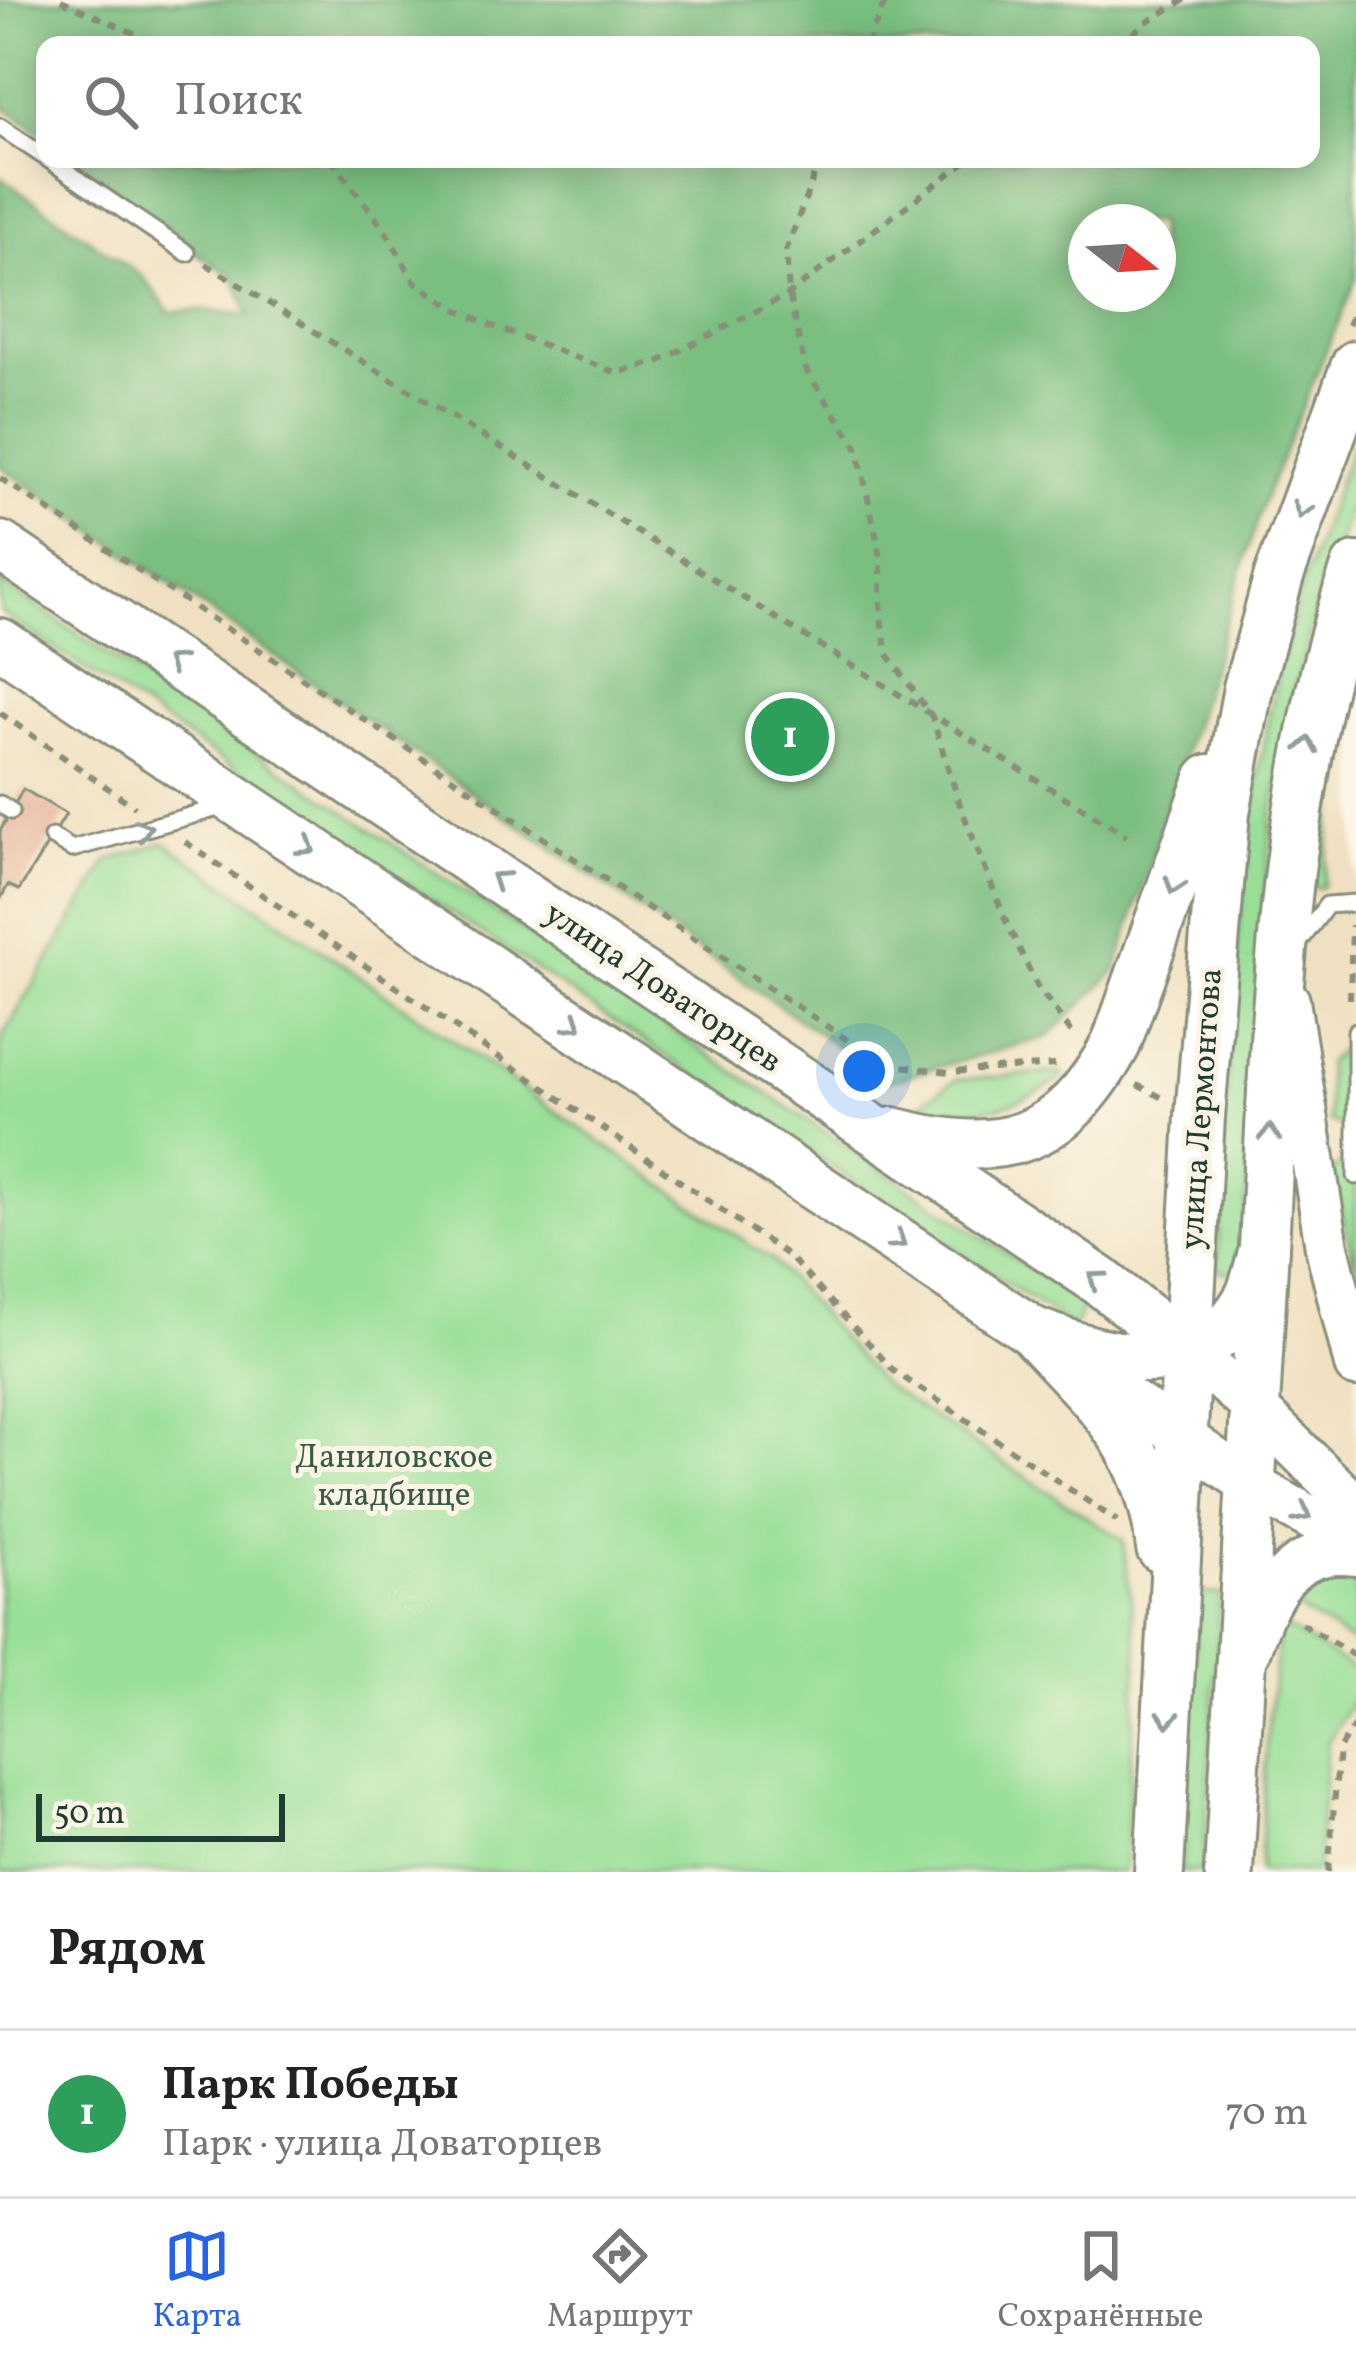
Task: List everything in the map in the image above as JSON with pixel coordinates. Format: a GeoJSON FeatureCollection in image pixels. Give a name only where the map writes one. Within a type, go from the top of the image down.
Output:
{"type":"FeatureCollection","features":[{"type":"Feature","properties":{"kind":"main road","name":"улица Лермонтова"},"geometry":{"type":"LineString","coordinates":[[1159,1872],[1200,1115],[1225,812],[1248,688],[1279,576],[1356,364]]}},
{"type":"Feature","properties":{"kind":"main road","name":"улица Доваторцев"},"geometry":{"type":"LineString","coordinates":[[0,546],[1100,1281],[1256,1408],[1352,1501]]}},
{"type":"Feature","properties":{"kind":"main road","name":"улица Лермонтова"},"geometry":{"type":"LineString","coordinates":[[1229,1872],[1281,967],[1294,821],[1312,727],[1356,567]]}},
{"type":"Feature","properties":{"kind":"main road"},"geometry":{"type":"LineString","coordinates":[[840,1108],[894,1132],[945,1145],[985,1147],[1024,1138],[1059,1118],[1142,979],[1279,576]]}},
{"type":"Feature","properties":{"kind":"main road"},"geometry":{"type":"LineString","coordinates":[[0,643],[1032,1331],[1251,1485],[1356,1543]]}},
{"type":"Feature","properties":{"kind":"main road","name":"улица Лермонтова"},"geometry":{"type":"LineString","coordinates":[[1281,967],[1327,1246],[1356,1366]]}},
{"type":"Feature","properties":{"kind":"main road"},"geometry":{"type":"LineString","coordinates":[[1032,1331],[1114,1358],[1151,1360],[1189,1351],[1227,1328],[1250,1294],[1264,1250]]}},
{"type":"Feature","properties":{"kind":"main road"},"geometry":{"type":"LineString","coordinates":[[1032,1331],[1123,1431],[1147,1480],[1160,1540],[1172,1651]]}},
{"type":"Feature","properties":{"kind":"main road"},"geometry":{"type":"LineString","coordinates":[[1240,1676],[1266,1601],[1284,1577],[1311,1558],[1356,1554]]}},
{"type":"Feature","properties":{"kind":"lane"},"geometry":{"type":"LineString","coordinates":[[0,127],[36,151]]}},
{"type":"Feature","properties":{"kind":"lane"},"geometry":{"type":"LineString","coordinates":[[61,168],[188,253]]}},
{"type":"Feature","properties":{"kind":"lane"},"geometry":{"type":"LineString","coordinates":[[52,837],[71,849],[239,802]]}},
{"type":"Feature","properties":{"kind":"lane"},"geometry":{"type":"LineString","coordinates":[[1281,967],[1327,905],[1355,903]]}},
{"type":"Feature","properties":{"kind":"lane"},"geometry":{"type":"LineString","coordinates":[[1356,1030],[1356,1176]]}},
{"type":"Feature","properties":{"kind":"path"},"geometry":{"type":"LineString","coordinates":[[61,0],[140,36]]}},
{"type":"Feature","properties":{"kind":"path"},"geometry":{"type":"LineString","coordinates":[[871,36],[886,0]]}},
{"type":"Feature","properties":{"kind":"path"},"geometry":{"type":"LineString","coordinates":[[1129,36],[1185,0]]}},
{"type":"Feature","properties":{"kind":"path"},"geometry":{"type":"LineString","coordinates":[[338,168],[385,230],[415,282],[490,325],[609,371],[627,372],[660,361],[789,294],[957,168]]}},
{"type":"Feature","properties":{"kind":"path"},"geometry":{"type":"LineString","coordinates":[[817,168],[786,251],[789,294],[805,368],[857,447],[881,558],[881,618],[887,653],[932,717],[960,805],[1037,986],[1072,1032],[1091,1068]]}},
{"type":"Feature","properties":{"kind":"path"},"geometry":{"type":"LineString","coordinates":[[188,253],[1127,836]]}},
{"type":"Feature","properties":{"kind":"path"},"geometry":{"type":"LineString","coordinates":[[0,478],[884,1064],[949,1072],[1043,1064],[1091,1068],[1200,1115]]}},
{"type":"Feature","properties":{"kind":"path"},"geometry":{"type":"LineString","coordinates":[[0,713],[789,1256],[894,1371],[1120,1523],[1160,1540]]}},
{"type":"Feature","properties":{"kind":"path"},"geometry":{"type":"LineString","coordinates":[[1350,999],[1355,903]]}},
{"type":"Feature","properties":{"kind":"path"},"geometry":{"type":"LineString","coordinates":[[1266,1601],[1356,1658]]}},
{"type":"Feature","properties":{"kind":"path"},"geometry":{"type":"LineString","coordinates":[[1328,1872],[1339,1749],[1356,1724]]}},
{"type":"Feature","properties":{"kind":"green space"},"geometry":{"type":"Polygon","coordinates":[[[0,0],[1356,0],[1356,279],[1263,502],[1116,971],[1048,1037],[888,1081],[0,466],[0,177],[143,277],[170,312],[249,315],[233,276],[87,168],[1320,168],[1320,36],[36,36],[36,130],[0,104],[0,0]]]}},
{"type":"Feature","properties":{"kind":"green space"},"geometry":{"type":"Polygon","coordinates":[[[1356,436],[1356,488],[1292,698],[1272,816],[1242,1269],[1222,1272],[1217,1267],[1235,980],[1260,766],[1289,630],[1356,436]]]}},
{"type":"Feature","properties":{"kind":"green space"},"geometry":{"type":"Polygon","coordinates":[[[0,582],[1083,1304],[1077,1322],[1069,1325],[0,612],[0,582]]]}},
{"type":"Feature","properties":{"kind":"green space"},"geometry":{"type":"Polygon","coordinates":[[[1356,632],[1356,683],[1343,735],[1323,886],[1317,888],[1311,884],[1317,804],[1356,632]]]}},
{"type":"Feature","properties":{"kind":"green space","name":"Даниловское кладбище"},"geometry":{"type":"Polygon","coordinates":[[[164,842],[772,1260],[882,1384],[1123,1540],[1138,1652],[1124,1872],[0,1872],[0,1050],[4,1034],[108,861],[164,842]]]}},
{"type":"Feature","properties":{"kind":"green space"},"geometry":{"type":"Polygon","coordinates":[[[1341,1050],[1346,1053],[1347,1129],[1329,1121],[1326,1063],[1341,1050]]]}},
{"type":"Feature","properties":{"kind":"green space"},"geometry":{"type":"Polygon","coordinates":[[[1047,1073],[1064,1077],[1013,1103],[961,1110],[921,1103],[956,1080],[1047,1073]]]}},
{"type":"Feature","properties":{"kind":"green space"},"geometry":{"type":"Polygon","coordinates":[[[1344,1161],[1350,1164],[1356,1186],[1356,1272],[1332,1171],[1344,1161]]]}},
{"type":"Feature","properties":{"kind":"green space"},"geometry":{"type":"Polygon","coordinates":[[[1356,1566],[1356,1645],[1288,1603],[1314,1574],[1356,1566]]]}},
{"type":"Feature","properties":{"kind":"green space"},"geometry":{"type":"Polygon","coordinates":[[[1198,1593],[1220,1594],[1203,1872],[1181,1872],[1198,1593]]]}},
{"type":"Feature","properties":{"kind":"green space"},"geometry":{"type":"Polygon","coordinates":[[[1280,1624],[1356,1671],[1356,1695],[1327,1743],[1317,1872],[1259,1872],[1280,1624]]]}},
{"type":"Feature","properties":{"kind":"building"},"geometry":{"type":"Polygon","coordinates":[[[23,789],[66,814],[19,890],[8,885],[0,900],[0,831],[23,789]]]}},
{"type":"Feature","properties":{"kind":"place","name":"Парк Победы"},"geometry":{"type":"Point","coordinates":[790,737]}}]}
